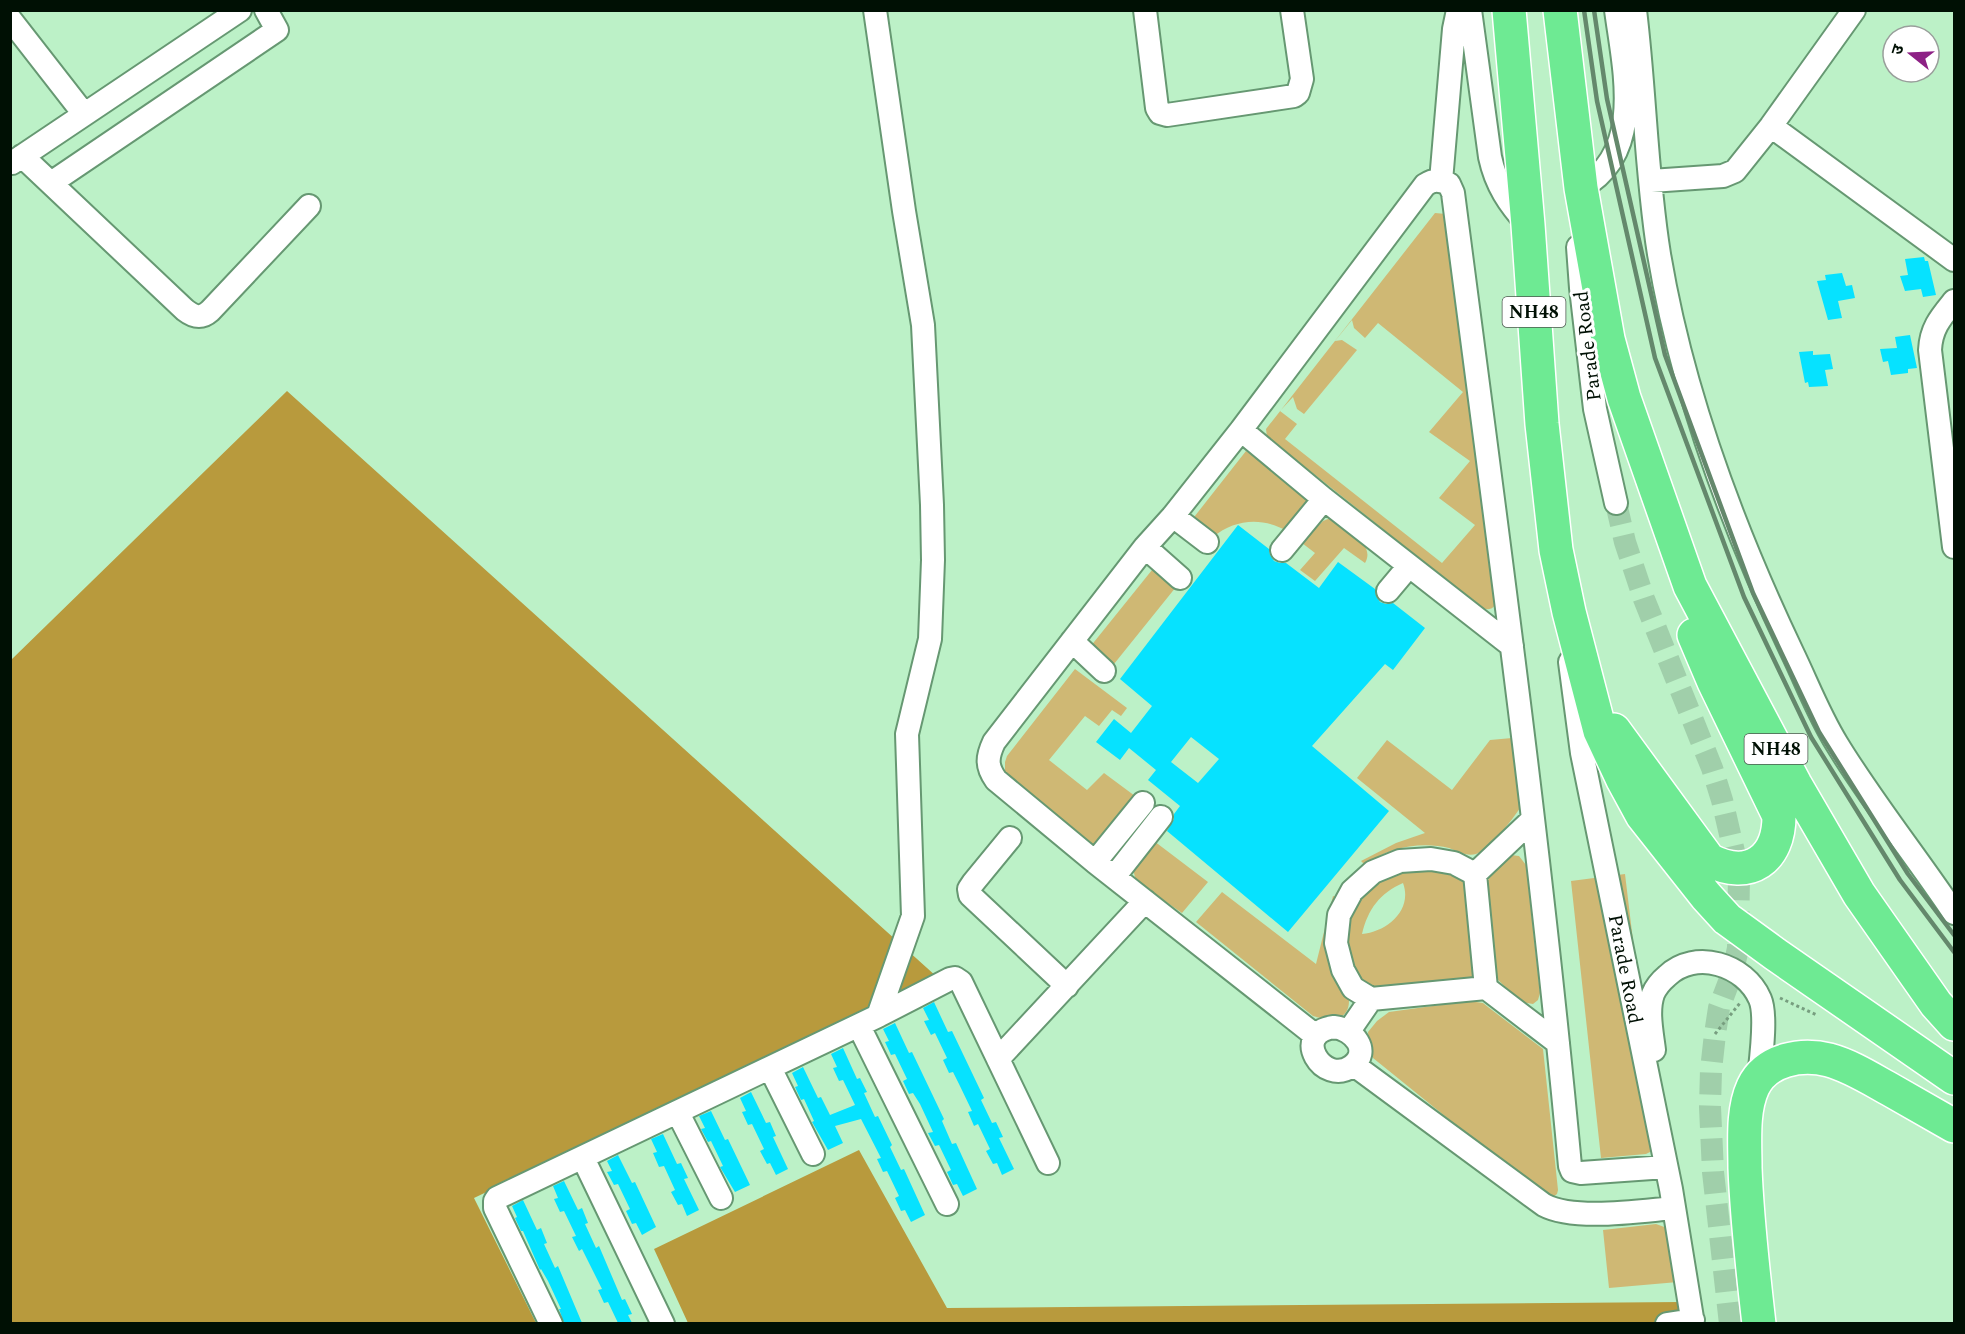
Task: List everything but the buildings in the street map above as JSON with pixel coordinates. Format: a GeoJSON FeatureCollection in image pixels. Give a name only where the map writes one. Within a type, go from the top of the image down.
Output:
{"type":"FeatureCollection","features":[{"type":"Feature","properties":{"kind":"highway","name":"NH48"},"geometry":{"type":"LineString","coordinates":[[1509,10],[1547,472],[1557,550],[1569,612],[1593,708],[1608,750],[1642,815],[1727,919],[1954,1078]]}},
{"type":"Feature","properties":{"kind":"highway","name":"NH48"},"geometry":{"type":"LineString","coordinates":[[1560,10],[1581,188],[1608,339],[1624,398],[1690,585],[1795,784],[1859,894],[1936,1004],[1954,1024]]}},
{"type":"Feature","properties":{"kind":"highway"},"geometry":{"type":"LineString","coordinates":[[1593,708],[1626,745],[1709,860],[1720,866],[1743,869],[1752,867],[1763,860],[1772,850],[1779,830],[1779,816],[1714,682],[1684,610],[1658,527],[1646,461]]}},
{"type":"Feature","properties":{"kind":"highway"},"geometry":{"type":"LineString","coordinates":[[1759,1323],[1748,1227],[1745,1155],[1748,1103],[1759,1077],[1788,1059],[1828,1060],[1863,1074],[1954,1126]]}},
{"type":"Feature","properties":{"kind":"street"},"geometry":{"type":"LineString","coordinates":[[240,10],[16,160],[51,183],[185,310],[198,317],[205,316],[309,206]]}},
{"type":"Feature","properties":{"kind":"street"},"geometry":{"type":"LineString","coordinates":[[51,183],[277,30],[266,10]]}},
{"type":"Feature","properties":{"kind":"street"},"geometry":{"type":"LineString","coordinates":[[875,10],[923,325],[933,561],[930,639],[907,734],[913,916],[868,1021],[947,1204]]}},
{"type":"Feature","properties":{"kind":"street"},"geometry":{"type":"LineString","coordinates":[[1145,10],[1157,108],[1160,113],[1167,115],[1294,96],[1298,93],[1302,80],[1292,10]]}},
{"type":"Feature","properties":{"kind":"street"},"geometry":{"type":"LineString","coordinates":[[1441,181],[1454,29],[1458,10]]}},
{"type":"Feature","properties":{"kind":"street"},"geometry":{"type":"LineString","coordinates":[[1470,10],[1494,175],[1502,193],[1528,225]]}},
{"type":"Feature","properties":{"kind":"street"},"geometry":{"type":"LineString","coordinates":[[1581,188],[1594,181],[1606,167],[1621,142],[1624,129],[1625,92],[1616,10]]}},
{"type":"Feature","properties":{"kind":"street"},"geometry":{"type":"LineString","coordinates":[[1635,10],[1659,252],[1691,392],[1728,499],[1768,602],[1836,743],[1954,913]]}},
{"type":"Feature","properties":{"kind":"street"},"geometry":{"type":"LineString","coordinates":[[1651,181],[1732,174],[1771,126],[1854,10]]}},
{"type":"Feature","properties":{"kind":"street"},"geometry":{"type":"LineString","coordinates":[[10,19],[84,114]]}},
{"type":"Feature","properties":{"kind":"street"},"geometry":{"type":"LineString","coordinates":[[1771,126],[1954,260]]}},
{"type":"Feature","properties":{"kind":"street"},"geometry":{"type":"LineString","coordinates":[[1316,1036],[1095,862],[996,780],[989,770],[988,757],[994,742],[1145,547],[1173,516],[1241,430],[1425,185],[1432,180],[1449,184],[1453,193],[1512,646],[1572,1171],[1601,1172],[1664,1157],[1651,1009],[1653,994],[1659,984],[1682,965],[1694,961],[1709,962],[1734,971],[1751,985],[1761,1000],[1763,1010],[1759,1077]]}},
{"type":"Feature","properties":{"kind":"street","name":"Parade Road"},"geometry":{"type":"LineString","coordinates":[[1581,188],[1578,219],[1581,288],[1595,410],[1616,503]]}},
{"type":"Feature","properties":{"kind":"street"},"geometry":{"type":"LineString","coordinates":[[1954,301],[1937,321],[1930,336],[1954,547]]}},
{"type":"Feature","properties":{"kind":"street"},"geometry":{"type":"LineString","coordinates":[[1241,430],[1324,499],[1512,646]]}},
{"type":"Feature","properties":{"kind":"street"},"geometry":{"type":"LineString","coordinates":[[1282,550],[1324,499]]}},
{"type":"Feature","properties":{"kind":"street"},"geometry":{"type":"LineString","coordinates":[[1173,516],[1207,542]]}},
{"type":"Feature","properties":{"kind":"street"},"geometry":{"type":"LineString","coordinates":[[1145,547],[1180,578]]}},
{"type":"Feature","properties":{"kind":"street"},"geometry":{"type":"LineString","coordinates":[[1388,591],[1409,566]]}},
{"type":"Feature","properties":{"kind":"street","name":"Parade Road"},"geometry":{"type":"LineString","coordinates":[[1569,612],[1570,668],[1582,753],[1674,1208],[1693,1322]]}},
{"type":"Feature","properties":{"kind":"street"},"geometry":{"type":"LineString","coordinates":[[1072,641],[1104,671]]}},
{"type":"Feature","properties":{"kind":"street"},"geometry":{"type":"LineString","coordinates":[[1095,862],[1143,803]]}},
{"type":"Feature","properties":{"kind":"street"},"geometry":{"type":"LineString","coordinates":[[1114,877],[1161,817]]}},
{"type":"Feature","properties":{"kind":"street"},"geometry":{"type":"LineString","coordinates":[[1475,874],[1532,820]]}},
{"type":"Feature","properties":{"kind":"street"},"geometry":{"type":"LineString","coordinates":[[1011,838],[973,883],[969,889],[970,895],[1067,986]]}},
{"type":"Feature","properties":{"kind":"street"},"geometry":{"type":"LineString","coordinates":[[1475,874],[1454,863],[1431,859],[1400,861],[1373,872],[1352,891],[1339,915],[1336,943],[1343,970],[1353,988],[1371,999],[1486,988],[1558,1043]]}},
{"type":"Feature","properties":{"kind":"street"},"geometry":{"type":"LineString","coordinates":[[1475,874],[1486,988]]}},
{"type":"Feature","properties":{"kind":"street"},"geometry":{"type":"LineString","coordinates":[[998,1059],[1145,901]]}},
{"type":"Feature","properties":{"kind":"street"},"geometry":{"type":"LineString","coordinates":[[551,1323],[494,1205],[497,1198],[678,1113],[950,979],[958,979],[1048,1163]]}},
{"type":"Feature","properties":{"kind":"street"},"geometry":{"type":"LineString","coordinates":[[1348,1031],[1371,999]]}},
{"type":"Feature","properties":{"kind":"street"},"geometry":{"type":"LineString","coordinates":[[1334,1027],[1348,1031],[1358,1041],[1360,1047],[1358,1060],[1354,1065],[1340,1071],[1325,1067],[1314,1056],[1312,1049],[1316,1036],[1321,1031],[1334,1027]]}},
{"type":"Feature","properties":{"kind":"street"},"geometry":{"type":"LineString","coordinates":[[1354,1065],[1553,1210],[1607,1213],[1674,1208]]}},
{"type":"Feature","properties":{"kind":"street"},"geometry":{"type":"LineString","coordinates":[[770,1068],[813,1154]]}},
{"type":"Feature","properties":{"kind":"street"},"geometry":{"type":"LineString","coordinates":[[678,1113],[722,1198]]}},
{"type":"Feature","properties":{"kind":"street"},"geometry":{"type":"LineString","coordinates":[[583,1158],[663,1323]]}},
{"type":"Feature","properties":{"kind":"street"},"geometry":{"type":"LineString","coordinates":[[1667,1323],[1693,1322]]}},
{"type":"Feature","properties":{"kind":"shaded area"},"geometry":{"type":"Polygon","coordinates":[[[1435,213],[1446,214],[1496,603],[1493,607],[1482,608],[1267,437],[1266,429],[1280,411],[1297,424],[1285,439],[1442,563],[1475,525],[1439,498],[1470,461],[1429,432],[1463,392],[1378,323],[1365,338],[1354,328],[1352,320],[1335,341],[1342,340],[1357,350],[1304,414],[1297,409],[1293,397],[1281,410],[1435,213]]]}},
{"type":"Feature","properties":{"kind":"shaded area"},"geometry":{"type":"Polygon","coordinates":[[[287,391],[937,977],[474,1198],[536,1323],[11,1324],[11,660],[287,391]]]}},
{"type":"Feature","properties":{"kind":"shaded area"},"geometry":{"type":"Polygon","coordinates":[[[1246,451],[1303,492],[1307,501],[1306,506],[1287,531],[1278,526],[1249,522],[1230,526],[1213,537],[1191,521],[1246,451]]]}},
{"type":"Feature","properties":{"kind":"shaded area"},"geometry":{"type":"Polygon","coordinates":[[[1334,520],[1358,539],[1367,550],[1367,556],[1365,563],[1344,548],[1315,581],[1300,570],[1315,553],[1302,543],[1323,521],[1334,520]]]}},
{"type":"Feature","properties":{"kind":"shaded area"},"geometry":{"type":"Polygon","coordinates":[[[1152,570],[1176,587],[1114,664],[1090,647],[1152,570]]]}},
{"type":"Feature","properties":{"kind":"shaded area"},"geometry":{"type":"Polygon","coordinates":[[[1075,669],[1127,708],[1121,716],[1112,710],[1099,726],[1085,716],[1049,760],[1087,790],[1104,773],[1135,796],[1105,839],[1095,844],[1084,844],[1005,775],[1007,756],[1075,669]]]}},
{"type":"Feature","properties":{"kind":"shaded area"},"geometry":{"type":"Polygon","coordinates":[[[1512,738],[1520,808],[1506,827],[1481,852],[1469,855],[1449,848],[1428,845],[1394,850],[1365,865],[1361,861],[1396,843],[1425,833],[1357,778],[1387,740],[1452,790],[1490,740],[1512,738]]]}},
{"type":"Feature","properties":{"kind":"shaded area"},"geometry":{"type":"Polygon","coordinates":[[[1154,841],[1208,882],[1182,913],[1136,881],[1133,869],[1154,841]]]}},
{"type":"Feature","properties":{"kind":"shaded area"},"geometry":{"type":"Polygon","coordinates":[[[1511,855],[1519,856],[1526,865],[1540,993],[1538,1000],[1533,1004],[1521,1002],[1496,978],[1487,881],[1503,860],[1511,855]]]}},
{"type":"Feature","properties":{"kind":"shaded area"},"geometry":{"type":"Polygon","coordinates":[[[1440,866],[1466,879],[1476,972],[1469,981],[1376,992],[1361,983],[1348,955],[1346,926],[1357,899],[1392,871],[1440,866]],[[1403,883],[1382,897],[1368,917],[1362,934],[1380,929],[1396,918],[1404,902],[1403,883]]]}},
{"type":"Feature","properties":{"kind":"shaded area"},"geometry":{"type":"Polygon","coordinates":[[[1625,874],[1657,1140],[1656,1149],[1646,1154],[1601,1158],[1571,881],[1625,874]]]}},
{"type":"Feature","properties":{"kind":"shaded area"},"geometry":{"type":"Polygon","coordinates":[[[1222,892],[1316,964],[1333,896],[1339,898],[1349,1001],[1348,1008],[1342,1016],[1325,1019],[1313,1016],[1196,922],[1222,892]]]}},
{"type":"Feature","properties":{"kind":"shaded area"},"geometry":{"type":"Polygon","coordinates":[[[1469,1001],[1483,1003],[1543,1049],[1558,1190],[1553,1197],[1544,1196],[1373,1058],[1368,1032],[1389,1012],[1469,1001]]]}},
{"type":"Feature","properties":{"kind":"shaded area"},"geometry":{"type":"Polygon","coordinates":[[[859,1150],[947,1308],[1682,1302],[1683,1323],[688,1323],[654,1249],[859,1150]]]}},
{"type":"Feature","properties":{"kind":"shaded area"},"geometry":{"type":"Polygon","coordinates":[[[1656,1224],[1667,1228],[1678,1282],[1609,1288],[1603,1230],[1656,1224]]]}},
{"type":"Feature","properties":{"kind":"tunnel"},"geometry":{"type":"LineString","coordinates":[[1616,503],[1625,542],[1644,599],[1712,768],[1739,873],[1738,948],[1733,971],[1719,1008],[1711,1070],[1710,1107],[1713,1172],[1730,1324]]}},
{"type":"Feature","properties":{"kind":"railway"},"geometry":{"type":"LineString","coordinates":[[1584,10],[1597,101],[1655,358],[1744,597],[1811,737],[1900,880],[1954,952]]}},
{"type":"Feature","properties":{"kind":"railway"},"geometry":{"type":"LineString","coordinates":[[1594,10],[1607,99],[1665,355],[1753,593],[1819,732],[1908,874],[1954,935]]}}]}
